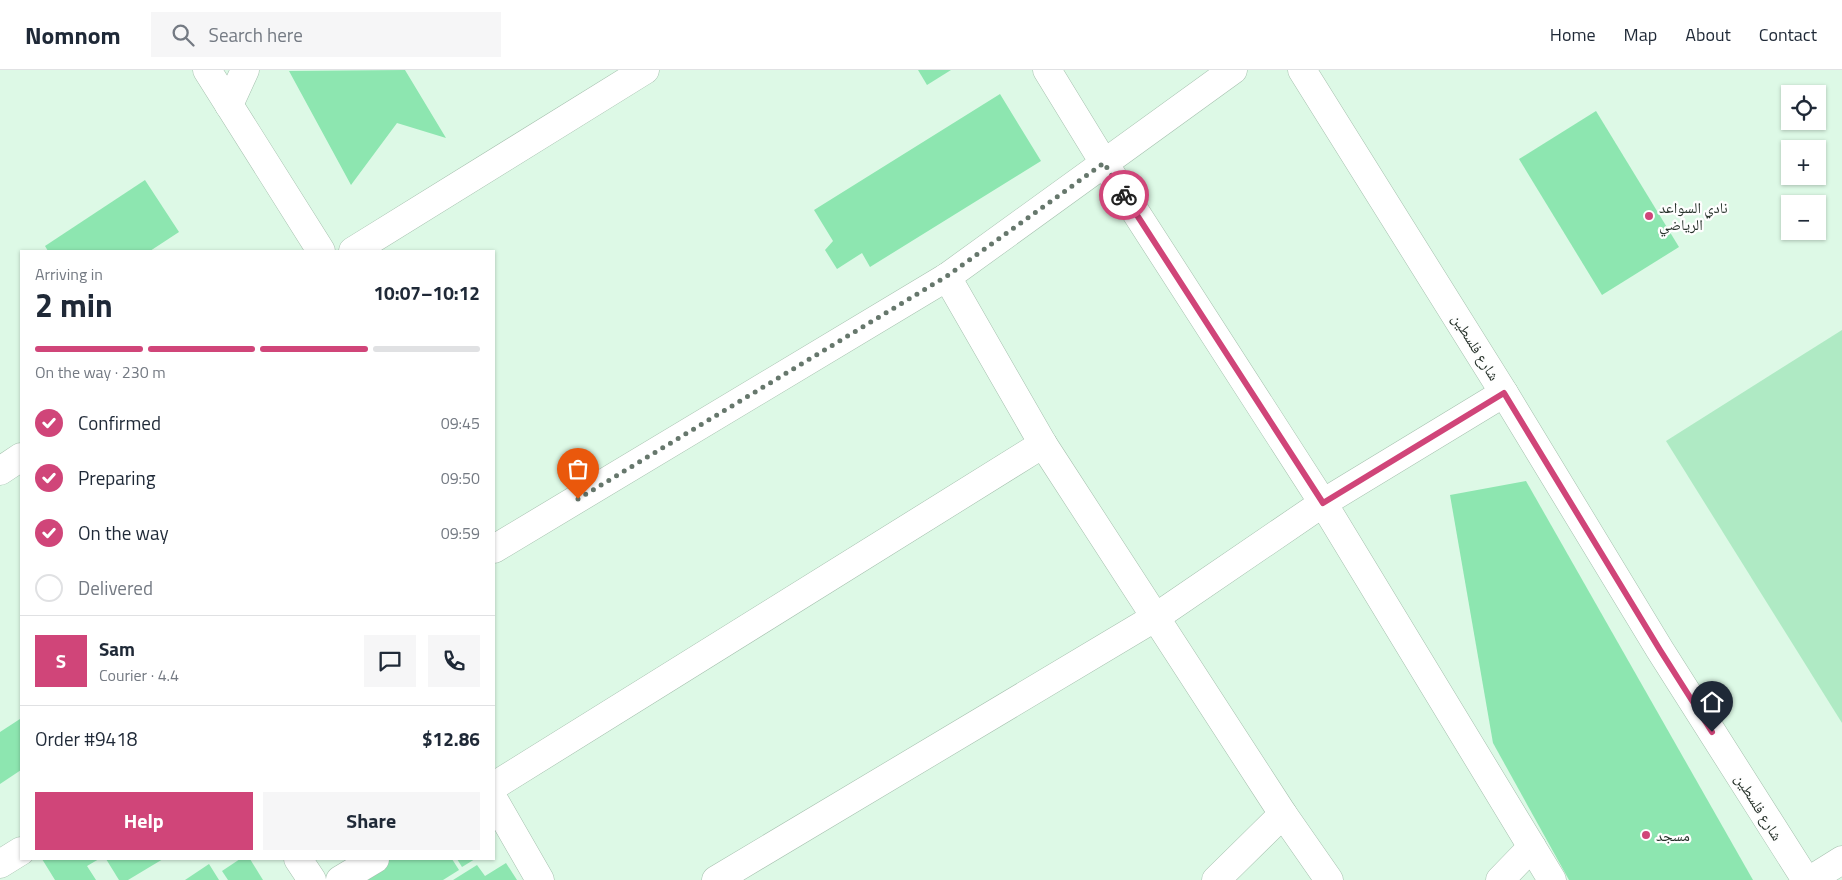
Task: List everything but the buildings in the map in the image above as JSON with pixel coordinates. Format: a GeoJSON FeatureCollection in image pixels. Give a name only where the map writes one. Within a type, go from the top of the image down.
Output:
{"type":"FeatureCollection","features":[{"type":"Feature","properties":{"kind":"street"},"geometry":{"type":"LineString","coordinates":[[207,70],[320,250]]}},
{"type":"Feature","properties":{"kind":"street"},"geometry":{"type":"LineString","coordinates":[[229,105],[245,70]]}},
{"type":"Feature","properties":{"kind":"street"},"geometry":{"type":"LineString","coordinates":[[355,250],[645,70]]}},
{"type":"Feature","properties":{"kind":"street"},"geometry":{"type":"LineString","coordinates":[[1047,70],[1104,163],[1323,503],[1552,880]]}},
{"type":"Feature","properties":{"kind":"street"},"geometry":{"type":"LineString","coordinates":[[495,548],[947,276],[1233,70]]}},
{"type":"Feature","properties":{"kind":"street","name":"شارع فلسطين"},"geometry":{"type":"LineString","coordinates":[[1302,70],[1504,393],[1660,650],[1806,880]]}},
{"type":"Feature","properties":{"kind":"street"},"geometry":{"type":"LineString","coordinates":[[947,276],[1043,444],[1283,814],[1329,880]]}},
{"type":"Feature","properties":{"kind":"street"},"geometry":{"type":"LineString","coordinates":[[716,880],[1156,617],[1323,503],[1504,393]]}},
{"type":"Feature","properties":{"kind":"street"},"geometry":{"type":"LineString","coordinates":[[495,785],[1043,444]]}},
{"type":"Feature","properties":{"kind":"street"},"geometry":{"type":"LineString","coordinates":[[0,470],[20,458]]}},
{"type":"Feature","properties":{"kind":"street"},"geometry":{"type":"LineString","coordinates":[[495,802],[540,880]]}},
{"type":"Feature","properties":{"kind":"street"},"geometry":{"type":"LineString","coordinates":[[1216,880],[1283,814]]}},
{"type":"Feature","properties":{"kind":"street"},"geometry":{"type":"LineString","coordinates":[[1500,880],[1532,847]]}},
{"type":"Feature","properties":{"kind":"street"},"geometry":{"type":"LineString","coordinates":[[0,864],[20,852]]}},
{"type":"Feature","properties":{"kind":"street"},"geometry":{"type":"LineString","coordinates":[[299,860],[312,880]]}},
{"type":"Feature","properties":{"kind":"street"},"geometry":{"type":"LineString","coordinates":[[340,880],[373,860]]}},
{"type":"Feature","properties":{"kind":"street"},"geometry":{"type":"LineString","coordinates":[[1810,880],[1842,860]]}},
{"type":"Feature","properties":{"kind":"green space"},"geometry":{"type":"Polygon","coordinates":[[[1842,330],[1842,723],[1666,441],[1842,330]]]}},
{"type":"Feature","properties":{"kind":"way so far"},"geometry":{"type":"LineString","coordinates":[[578,499],[947,276],[1104,163],[1124,195]]}},
{"type":"Feature","properties":{"kind":"place","name":"نادي السواعد الرياضي"},"geometry":{"type":"Point","coordinates":[1649,216]}},
{"type":"Feature","properties":{"kind":"place","name":"مسجد"},"geometry":{"type":"Point","coordinates":[1646,835]}},
{"type":"Feature","properties":{"kind":"route"},"geometry":{"type":"LineString","coordinates":[[1124,195],[1323,503],[1504,393],[1712,732]]}}]}
